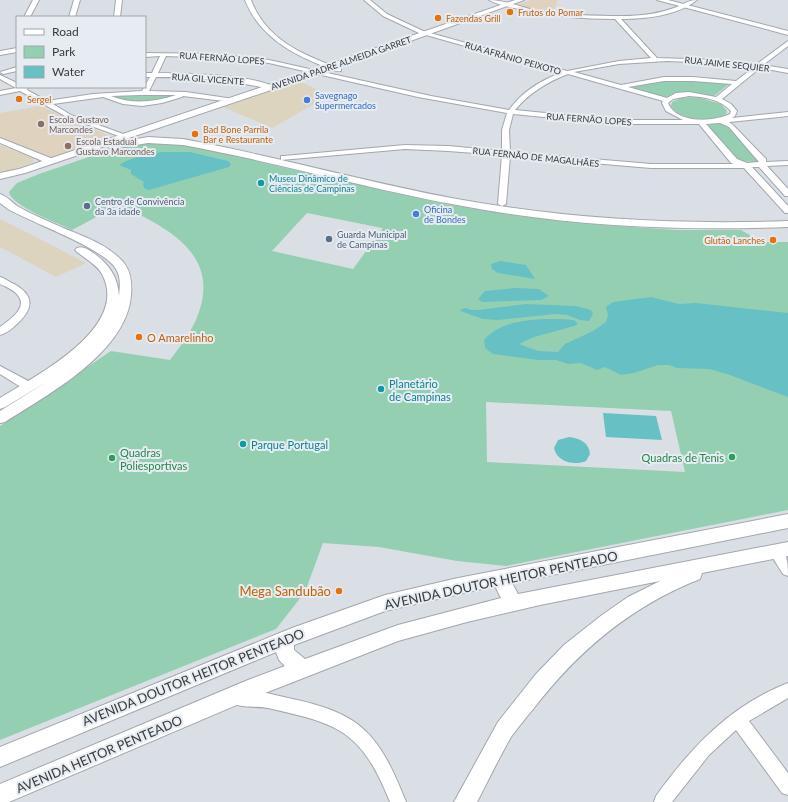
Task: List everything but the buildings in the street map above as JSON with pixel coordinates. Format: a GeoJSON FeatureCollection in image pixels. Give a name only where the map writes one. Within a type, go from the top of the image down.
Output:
{"type":"FeatureCollection","features":[{"type":"Feature","properties":{"kind":"main road","name":"AVENIDA PADRE ALMEIDA GARRET"},"geometry":{"type":"LineString","coordinates":[[161,124],[521,0]]}},
{"type":"Feature","properties":{"kind":"main road"},"geometry":{"type":"LineString","coordinates":[[660,0],[788,33]]}},
{"type":"Feature","properties":{"kind":"main road"},"geometry":{"type":"LineString","coordinates":[[154,131],[161,124]]}},
{"type":"Feature","properties":{"kind":"main road"},"geometry":{"type":"LineString","coordinates":[[0,418],[58,380],[89,357],[114,328],[124,308],[127,291],[124,274],[120,266],[109,256],[6,202],[0,188],[23,176],[108,144],[124,136],[161,124]]}},
{"type":"Feature","properties":{"kind":"main road"},"geometry":{"type":"LineString","coordinates":[[0,176],[22,171],[50,161],[154,131],[189,137],[284,158],[314,160],[397,184],[502,204],[648,218],[788,218]]}},
{"type":"Feature","properties":{"kind":"main road"},"geometry":{"type":"LineString","coordinates":[[124,136],[138,135]]}},
{"type":"Feature","properties":{"kind":"main road"},"geometry":{"type":"LineString","coordinates":[[108,144],[148,140],[183,142],[427,196],[483,207],[543,215],[658,224],[711,226],[788,224]]}},
{"type":"Feature","properties":{"kind":"main road"},"geometry":{"type":"LineString","coordinates":[[0,210],[95,258],[103,265],[113,282],[113,300],[108,313],[91,340],[64,364],[0,404]]}},
{"type":"Feature","properties":{"kind":"main road","name":"AVENIDA DOUTOR HEITOR PENTEADO"},"geometry":{"type":"LineString","coordinates":[[0,757],[319,626],[385,603],[500,578],[788,521]]}},
{"type":"Feature","properties":{"kind":"main road"},"geometry":{"type":"LineString","coordinates":[[217,704],[302,668],[398,632],[514,603],[625,580],[782,551]]}},
{"type":"Feature","properties":{"kind":"main road"},"geometry":{"type":"LineString","coordinates":[[465,802],[505,729],[543,681],[571,651],[608,621],[634,603],[681,579],[742,558]]}},
{"type":"Feature","properties":{"kind":"main road"},"geometry":{"type":"LineString","coordinates":[[500,578],[514,603]]}},
{"type":"Feature","properties":{"kind":"main road"},"geometry":{"type":"LineString","coordinates":[[625,580],[640,582],[644,586],[644,592],[634,603]]}},
{"type":"Feature","properties":{"kind":"main road"},"geometry":{"type":"LineString","coordinates":[[285,640],[285,654],[302,668]]}},
{"type":"Feature","properties":{"kind":"main road","name":"AVENIDA HEITOR PENTEADO"},"geometry":{"type":"LineString","coordinates":[[0,796],[217,704]]}},
{"type":"Feature","properties":{"kind":"street"},"geometry":{"type":"LineString","coordinates":[[28,16],[36,0]]}},
{"type":"Feature","properties":{"kind":"street"},"geometry":{"type":"LineString","coordinates":[[72,16],[77,0]]}},
{"type":"Feature","properties":{"kind":"street"},"geometry":{"type":"LineString","coordinates":[[117,16],[119,0]]}},
{"type":"Feature","properties":{"kind":"street"},"geometry":{"type":"LineString","coordinates":[[248,0],[255,17],[276,38],[296,52],[348,73],[357,79]]}},
{"type":"Feature","properties":{"kind":"street","name":"RUA AFRÂNIO PEIXOTO"},"geometry":{"type":"LineString","coordinates":[[367,0],[378,10],[401,24],[426,33],[667,100]]}},
{"type":"Feature","properties":{"kind":"street"},"geometry":{"type":"LineString","coordinates":[[492,0],[506,5],[560,16],[617,18],[662,13],[684,6],[694,0]]}},
{"type":"Feature","properties":{"kind":"street"},"geometry":{"type":"LineString","coordinates":[[617,18],[654,59]]}},
{"type":"Feature","properties":{"kind":"street"},"geometry":{"type":"LineString","coordinates":[[717,99],[788,43]]}},
{"type":"Feature","properties":{"kind":"street"},"geometry":{"type":"LineString","coordinates":[[0,53],[16,50]]}},
{"type":"Feature","properties":{"kind":"street"},"geometry":{"type":"LineString","coordinates":[[282,63],[296,52]]}},
{"type":"Feature","properties":{"kind":"street","name":"RUA FERNÃO LOPES"},"geometry":{"type":"LineString","coordinates":[[146,55],[234,57],[282,63],[340,78],[357,79],[444,101],[555,117],[601,120],[700,122],[788,114]]}},
{"type":"Feature","properties":{"kind":"street"},"geometry":{"type":"LineString","coordinates":[[145,92],[164,55]]}},
{"type":"Feature","properties":{"kind":"street","name":"RUA JAIME SEQUIER"},"geometry":{"type":"LineString","coordinates":[[502,204],[507,122],[512,111],[519,102],[538,85],[581,68],[620,61],[654,59],[698,59],[788,71]]}},
{"type":"Feature","properties":{"kind":"street"},"geometry":{"type":"LineString","coordinates":[[1,74],[16,69]]}},
{"type":"Feature","properties":{"kind":"street"},"geometry":{"type":"LineString","coordinates":[[340,78],[349,76],[348,73]]}},
{"type":"Feature","properties":{"kind":"street"},"geometry":{"type":"LineString","coordinates":[[1,74],[16,86]]}},
{"type":"Feature","properties":{"kind":"street","name":"RUA GIL VICENTE"},"geometry":{"type":"LineString","coordinates":[[146,75],[230,79],[270,87]]}},
{"type":"Feature","properties":{"kind":"street"},"geometry":{"type":"LineString","coordinates":[[621,88],[638,82],[665,79],[703,79],[737,83]]}},
{"type":"Feature","properties":{"kind":"street"},"geometry":{"type":"LineString","coordinates":[[0,94],[19,88],[69,116],[124,136]]}},
{"type":"Feature","properties":{"kind":"street"},"geometry":{"type":"LineString","coordinates":[[47,103],[103,95],[145,92],[184,94],[232,100]]}},
{"type":"Feature","properties":{"kind":"street"},"geometry":{"type":"LineString","coordinates":[[103,95],[121,102],[142,104],[165,101],[184,94]]}},
{"type":"Feature","properties":{"kind":"street"},"geometry":{"type":"LineString","coordinates":[[722,121],[733,115],[734,111],[731,107],[717,99],[688,94],[679,95],[667,100],[665,106],[672,113],[685,119],[700,122],[734,161],[746,165],[788,211]]}},
{"type":"Feature","properties":{"kind":"street"},"geometry":{"type":"LineString","coordinates":[[722,121],[731,126],[763,161],[761,164],[788,194]]}},
{"type":"Feature","properties":{"kind":"street"},"geometry":{"type":"LineString","coordinates":[[108,131],[112,136],[108,144]]}},
{"type":"Feature","properties":{"kind":"street"},"geometry":{"type":"LineString","coordinates":[[0,140],[50,161]]}},
{"type":"Feature","properties":{"kind":"street","name":"RUA FERNÃO DE MAGALHÃES"},"geometry":{"type":"LineString","coordinates":[[314,160],[356,150],[421,147],[558,160],[646,166],[788,163]]}},
{"type":"Feature","properties":{"kind":"street"},"geometry":{"type":"LineString","coordinates":[[0,280],[20,291],[23,295],[24,307],[18,319],[0,332]]}},
{"type":"Feature","properties":{"kind":"street"},"geometry":{"type":"LineString","coordinates":[[0,369],[22,390]]}},
{"type":"Feature","properties":{"kind":"street"},"geometry":{"type":"LineString","coordinates":[[782,551],[788,570]]}},
{"type":"Feature","properties":{"kind":"street"},"geometry":{"type":"LineString","coordinates":[[662,802],[700,753],[718,734],[738,719],[788,690]]}},
{"type":"Feature","properties":{"kind":"street"},"geometry":{"type":"LineString","coordinates":[[217,704],[239,697],[309,708],[334,717],[350,726],[365,740],[383,767],[398,802]]}},
{"type":"Feature","properties":{"kind":"street"},"geometry":{"type":"LineString","coordinates":[[738,719],[788,786]]}},
{"type":"Feature","properties":{"kind":"shaded area"},"geometry":{"type":"Polygon","coordinates":[[[531,0],[558,0],[552,14],[515,5],[531,0]]]}},
{"type":"Feature","properties":{"kind":"shaded area"},"geometry":{"type":"Polygon","coordinates":[[[296,80],[330,95],[272,128],[221,106],[296,80]]]}},
{"type":"Feature","properties":{"kind":"shaded area","name":"Escola Gustavo Marcondes"},"geometry":{"type":"Polygon","coordinates":[[[40,106],[108,135],[52,158],[0,137],[0,113],[40,106]]]}},
{"type":"Feature","properties":{"kind":"shaded area"},"geometry":{"type":"Polygon","coordinates":[[[0,145],[33,158],[33,162],[0,173],[0,145]]]}},
{"type":"Feature","properties":{"kind":"shaded area"},"geometry":{"type":"Polygon","coordinates":[[[0,219],[86,263],[56,277],[0,247],[0,219]]]}},
{"type":"Feature","properties":{"kind":"green space"},"geometry":{"type":"Polygon","coordinates":[[[669,80],[692,80],[729,84],[714,96],[684,93],[664,98],[632,88],[646,83],[669,80]]]}},
{"type":"Feature","properties":{"kind":"green space"},"geometry":{"type":"Polygon","coordinates":[[[143,94],[174,95],[151,101],[127,100],[112,96],[143,94]]]}},
{"type":"Feature","properties":{"kind":"green space"},"geometry":{"type":"Polygon","coordinates":[[[697,97],[721,104],[727,111],[726,114],[713,119],[697,119],[681,115],[671,106],[672,102],[681,98],[697,97]]]}},
{"type":"Feature","properties":{"kind":"green space"},"geometry":{"type":"Polygon","coordinates":[[[710,124],[723,124],[729,126],[759,160],[757,162],[737,161],[708,127],[710,124]]]}},
{"type":"Feature","properties":{"kind":"green space","name":"Parque Portugal"},"geometry":{"type":"Polygon","coordinates":[[[146,143],[174,144],[198,148],[445,204],[518,216],[604,225],[676,230],[741,230],[762,242],[788,242],[788,510],[506,566],[457,561],[379,547],[323,543],[305,592],[276,629],[0,740],[0,426],[111,351],[170,360],[193,327],[202,299],[203,279],[197,262],[187,247],[173,235],[138,214],[119,205],[72,230],[46,219],[26,208],[18,203],[9,192],[17,183],[109,150],[146,143]],[[307,213],[272,251],[353,269],[383,228],[382,228],[307,213]],[[486,402],[487,462],[685,472],[671,411],[486,402]]]}},
{"type":"Feature","properties":{"kind":"water"},"geometry":{"type":"Polygon","coordinates":[[[162,152],[190,152],[228,161],[231,164],[229,167],[149,190],[144,188],[144,182],[131,174],[131,170],[119,165],[140,156],[162,152]]]}},
{"type":"Feature","properties":{"kind":"water"},"geometry":{"type":"Polygon","coordinates":[[[500,261],[526,265],[535,279],[498,273],[492,269],[491,264],[500,261]]]}},
{"type":"Feature","properties":{"kind":"water"},"geometry":{"type":"Polygon","coordinates":[[[516,288],[539,289],[549,296],[541,300],[482,302],[478,299],[485,291],[516,288]]]}},
{"type":"Feature","properties":{"kind":"water"},"geometry":{"type":"Polygon","coordinates":[[[651,297],[679,304],[696,303],[788,313],[788,397],[710,369],[677,368],[669,365],[658,365],[634,373],[621,375],[605,367],[597,370],[581,363],[568,364],[556,360],[538,360],[493,354],[485,348],[484,340],[492,332],[513,323],[538,319],[574,320],[578,324],[534,337],[519,344],[538,351],[558,352],[565,344],[593,331],[606,322],[608,315],[606,307],[613,302],[651,297]]]}},
{"type":"Feature","properties":{"kind":"water"},"geometry":{"type":"Polygon","coordinates":[[[526,304],[576,306],[591,310],[593,314],[589,321],[580,320],[567,315],[555,314],[498,320],[483,319],[460,311],[466,308],[478,310],[526,304]]]}},
{"type":"Feature","properties":{"kind":"water"},"geometry":{"type":"Polygon","coordinates":[[[603,413],[656,416],[662,440],[606,437],[603,413]]]}},
{"type":"Feature","properties":{"kind":"water"},"geometry":{"type":"Polygon","coordinates":[[[569,437],[583,441],[588,446],[590,454],[586,461],[576,463],[567,462],[562,460],[556,453],[554,448],[558,440],[569,437]]]}},
{"type":"Feature","properties":{"kind":"place","name":"Frutos do Pomar"},"geometry":{"type":"Point","coordinates":[510,12]}},
{"type":"Feature","properties":{"kind":"place","name":"Fazendas Grill"},"geometry":{"type":"Point","coordinates":[438,18]}},
{"type":"Feature","properties":{"kind":"place","name":"Sergel"},"geometry":{"type":"Point","coordinates":[19,99]}},
{"type":"Feature","properties":{"kind":"place","name":"Savegnago Supermercados"},"geometry":{"type":"Point","coordinates":[307,100]}},
{"type":"Feature","properties":{"kind":"place","name":"Escola Gustavo Marcondes"},"geometry":{"type":"Point","coordinates":[41,124]}},
{"type":"Feature","properties":{"kind":"place","name":"Bad Bone Parrila Bar e Restaurante"},"geometry":{"type":"Point","coordinates":[195,134]}},
{"type":"Feature","properties":{"kind":"place","name":"Escola Estadual Gustavo Marcondes"},"geometry":{"type":"Point","coordinates":[68,146]}},
{"type":"Feature","properties":{"kind":"place","name":"Museu Dinâmico de Ciências de Campinas"},"geometry":{"type":"Point","coordinates":[261,183]}},
{"type":"Feature","properties":{"kind":"place","name":"Centro de Convivência da 3a idade"},"geometry":{"type":"Point","coordinates":[87,206]}},
{"type":"Feature","properties":{"kind":"place","name":"Oficina de Bondes"},"geometry":{"type":"Point","coordinates":[416,214]}},
{"type":"Feature","properties":{"kind":"place","name":"Guarda Municipal de Campinas"},"geometry":{"type":"Point","coordinates":[329,239]}},
{"type":"Feature","properties":{"kind":"place","name":"Glutão Lanches"},"geometry":{"type":"Point","coordinates":[773,240]}},
{"type":"Feature","properties":{"kind":"place","name":"O Amarelinho"},"geometry":{"type":"Point","coordinates":[139,337]}},
{"type":"Feature","properties":{"kind":"place","name":"Planetário de Campinas"},"geometry":{"type":"Point","coordinates":[381,389]}},
{"type":"Feature","properties":{"kind":"place","name":"Parque Portugal"},"geometry":{"type":"Point","coordinates":[243,444]}},
{"type":"Feature","properties":{"kind":"place","name":"Quadras de Tenis"},"geometry":{"type":"Point","coordinates":[732,457]}},
{"type":"Feature","properties":{"kind":"place","name":"Quadras Poliesportivas"},"geometry":{"type":"Point","coordinates":[112,458]}},
{"type":"Feature","properties":{"kind":"place","name":"Mega Sandubão"},"geometry":{"type":"Point","coordinates":[339,591]}}]}
